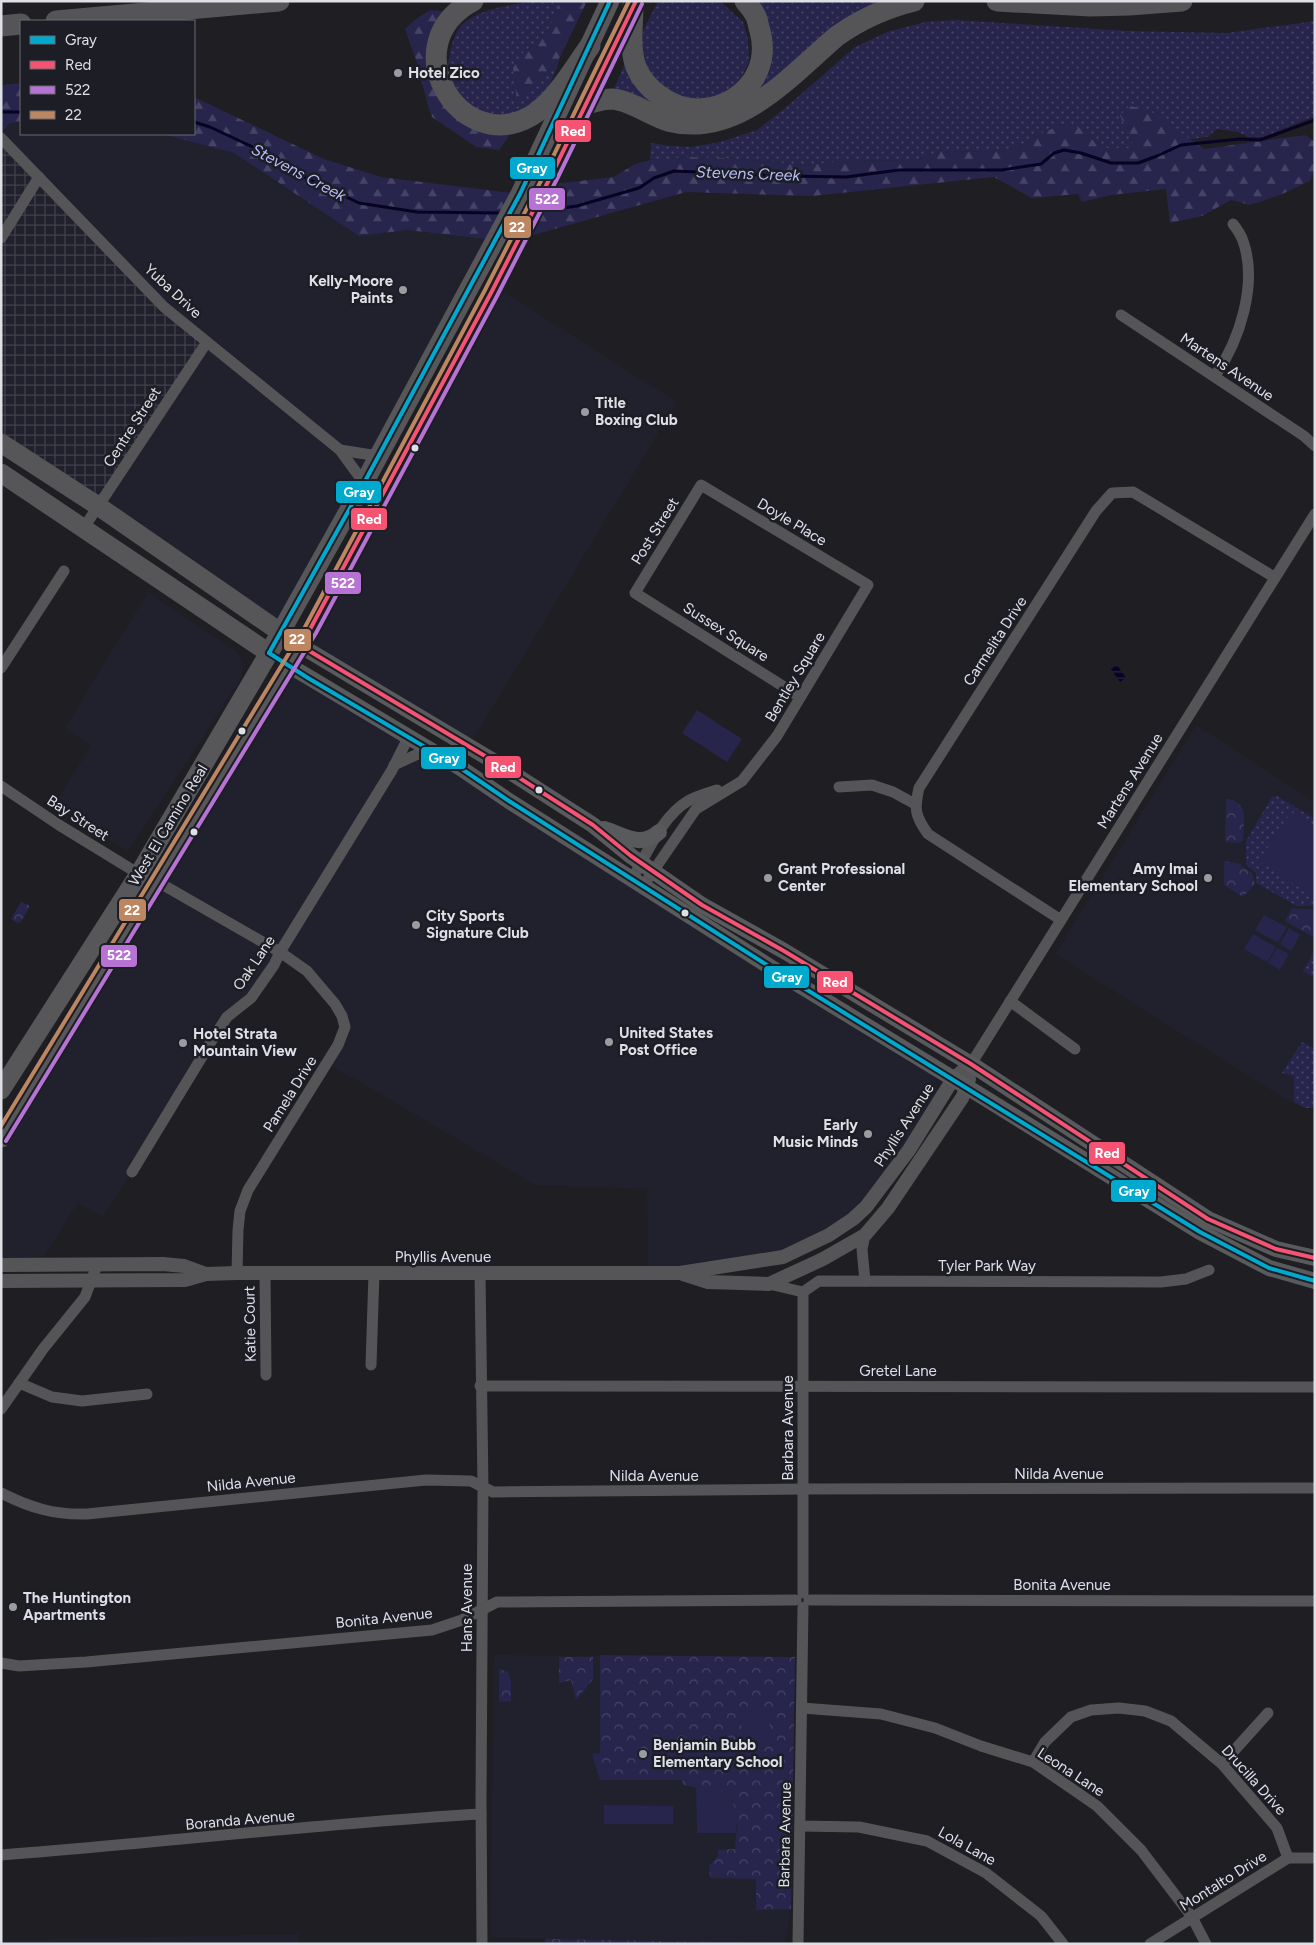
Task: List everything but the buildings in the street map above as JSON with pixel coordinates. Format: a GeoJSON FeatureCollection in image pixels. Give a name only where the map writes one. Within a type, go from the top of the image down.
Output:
{"type":"FeatureCollection","features":[{"type":"Feature","properties":{"kind":"highway"},"geometry":{"type":"LineString","coordinates":[[67,20],[279,1]]}},
{"type":"Feature","properties":{"kind":"highway"},"geometry":{"type":"LineString","coordinates":[[473,1],[462,8],[448,22],[438,41],[436,62],[440,82],[452,102],[471,117],[492,123],[512,123],[531,116],[548,103],[590,46]]}},
{"type":"Feature","properties":{"kind":"highway"},"geometry":{"type":"LineString","coordinates":[[635,4],[632,44],[637,68],[650,89],[670,104],[692,110],[714,108],[735,100],[750,85],[760,63],[762,40],[756,14],[745,1]]}},
{"type":"Feature","properties":{"kind":"highway"},"geometry":{"type":"LineString","coordinates":[[586,104],[613,99],[668,120],[695,125],[720,120],[745,110],[768,96],[848,28],[871,15],[914,1]]}},
{"type":"Feature","properties":{"kind":"highway"},"geometry":{"type":"LineString","coordinates":[[998,1],[1090,6],[1182,1]]}},
{"type":"Feature","properties":{"kind":"highway"},"geometry":{"type":"LineString","coordinates":[[1,26],[20,24]]}},
{"type":"Feature","properties":{"kind":"highway"},"geometry":{"type":"LineString","coordinates":[[1,444],[98,506],[280,632]]}},
{"type":"Feature","properties":{"kind":"highway"},"geometry":{"type":"LineString","coordinates":[[1,473],[269,652]]}},
{"type":"Feature","properties":{"kind":"main road","name":"West El Camino Real"},"geometry":{"type":"LineString","coordinates":[[1,1090],[139,874],[269,652],[364,483],[518,198],[608,4]]}},
{"type":"Feature","properties":{"kind":"main road","name":"West El Camino Real"},"geometry":{"type":"LineString","coordinates":[[1,1138],[290,666],[522,233],[635,4]]}},
{"type":"Feature","properties":{"kind":"main road"},"geometry":{"type":"LineString","coordinates":[[448,374],[446,358],[460,326],[460,321],[455,314]]}},
{"type":"Feature","properties":{"kind":"main road"},"geometry":{"type":"LineString","coordinates":[[396,470],[390,467],[389,458],[422,394],[424,372]]}},
{"type":"Feature","properties":{"kind":"main road"},"geometry":{"type":"LineString","coordinates":[[280,632],[637,883],[778,972],[1200,1232],[1269,1268],[1315,1281]]}},
{"type":"Feature","properties":{"kind":"main road"},"geometry":{"type":"LineString","coordinates":[[269,652],[408,738],[429,736],[460,741],[593,825],[647,867],[702,905],[784,951],[971,1064],[1208,1218],[1276,1249],[1315,1258]]}},
{"type":"Feature","properties":{"kind":"main road"},"geometry":{"type":"LineString","coordinates":[[593,825],[638,842],[651,839],[659,832]]}},
{"type":"Feature","properties":{"kind":"street","name":"Yuba Drive"},"geometry":{"type":"LineString","coordinates":[[1,138],[164,307],[340,450],[364,483]]}},
{"type":"Feature","properties":{"kind":"street"},"geometry":{"type":"LineString","coordinates":[[1,238],[38,177]]}},
{"type":"Feature","properties":{"kind":"street"},"geometry":{"type":"LineString","coordinates":[[1214,376],[1236,337],[1246,299],[1249,275],[1243,240],[1234,224]]}},
{"type":"Feature","properties":{"kind":"street","name":"Martens Avenue"},"geometry":{"type":"LineString","coordinates":[[1121,315],[1304,436],[1315,446]]}},
{"type":"Feature","properties":{"kind":"street","name":"Centre Street"},"geometry":{"type":"LineString","coordinates":[[83,529],[207,342]]}},
{"type":"Feature","properties":{"kind":"street"},"geometry":{"type":"LineString","coordinates":[[340,450],[378,456]]}},
{"type":"Feature","properties":{"kind":"street","name":"Doyle Place"},"geometry":{"type":"LineString","coordinates":[[701,485],[868,585]]}},
{"type":"Feature","properties":{"kind":"street","name":"Post Street"},"geometry":{"type":"LineString","coordinates":[[635,593],[701,485]]}},
{"type":"Feature","properties":{"kind":"street","name":"Carmelita Drive"},"geometry":{"type":"LineString","coordinates":[[915,804],[919,788],[1096,511],[1112,493],[1133,492],[1274,578]]}},
{"type":"Feature","properties":{"kind":"street","name":"Martens Avenue"},"geometry":{"type":"LineString","coordinates":[[971,1064],[1314,516]]}},
{"type":"Feature","properties":{"kind":"street"},"geometry":{"type":"LineString","coordinates":[[1,668],[64,571]]}},
{"type":"Feature","properties":{"kind":"street","name":"Bentley Square"},"geometry":{"type":"LineString","coordinates":[[637,883],[647,867],[696,809],[742,781],[777,736],[868,585]]}},
{"type":"Feature","properties":{"kind":"street","name":"Sussex Square"},"geometry":{"type":"LineString","coordinates":[[635,593],[800,697]]}},
{"type":"Feature","properties":{"kind":"street"},"geometry":{"type":"LineString","coordinates":[[394,765],[420,753],[429,736]]}},
{"type":"Feature","properties":{"kind":"street","name":"Oak Lane"},"geometry":{"type":"LineString","coordinates":[[132,1172],[227,1017],[251,998],[274,966],[280,952],[394,765],[408,738]]}},
{"type":"Feature","properties":{"kind":"street","name":"Bentley Square"},"geometry":{"type":"LineString","coordinates":[[647,867],[659,832],[673,814],[688,801],[742,781]]}},
{"type":"Feature","properties":{"kind":"street"},"geometry":{"type":"LineString","coordinates":[[839,787],[872,785],[893,792],[915,804],[917,819],[928,834],[1061,920]]}},
{"type":"Feature","properties":{"kind":"street","name":"Bay Street"},"geometry":{"type":"LineString","coordinates":[[1,786],[139,874]]}},
{"type":"Feature","properties":{"kind":"street"},"geometry":{"type":"LineString","coordinates":[[158,882],[280,952]]}},
{"type":"Feature","properties":{"kind":"street","name":"Pamela Drive"},"geometry":{"type":"LineString","coordinates":[[237,1273],[240,1212],[248,1190],[338,1045],[345,1027],[342,1016],[335,1004],[315,979],[280,952]]}},
{"type":"Feature","properties":{"kind":"street"},"geometry":{"type":"LineString","coordinates":[[1010,1001],[1076,1049]]}},
{"type":"Feature","properties":{"kind":"street","name":"Phyllis Avenue"},"geometry":{"type":"LineString","coordinates":[[680,1273],[708,1282],[769,1284],[823,1259],[864,1235],[888,1208],[902,1188],[971,1064]]}},
{"type":"Feature","properties":{"kind":"street","name":"Phyllis Avenue"},"geometry":{"type":"LineString","coordinates":[[1,1281],[186,1280],[206,1274],[237,1273],[680,1273],[782,1257],[829,1236],[866,1207],[960,1083]]}},
{"type":"Feature","properties":{"kind":"street"},"geometry":{"type":"LineString","coordinates":[[864,1235],[862,1249],[866,1281]]}},
{"type":"Feature","properties":{"kind":"street","name":"Phyllis Avenue"},"geometry":{"type":"LineString","coordinates":[[1,1265],[163,1264],[184,1266],[206,1274]]}},
{"type":"Feature","properties":{"kind":"street"},"geometry":{"type":"LineString","coordinates":[[1,1410],[43,1349],[85,1297],[97,1265]]}},
{"type":"Feature","properties":{"kind":"street","name":"Tyler Park Way"},"geometry":{"type":"LineString","coordinates":[[803,1292],[818,1281],[1161,1282],[1186,1279],[1208,1270]]}},
{"type":"Feature","properties":{"kind":"street"},"geometry":{"type":"LineString","coordinates":[[371,1365],[374,1273]]}},
{"type":"Feature","properties":{"kind":"street","name":"Hans Avenue"},"geometry":{"type":"LineString","coordinates":[[480,1273],[480,1386],[483,1488],[480,1814],[482,1944]]}},
{"type":"Feature","properties":{"kind":"street","name":"Katie Court"},"geometry":{"type":"LineString","coordinates":[[264,1274],[266,1375]]}},
{"type":"Feature","properties":{"kind":"street"},"geometry":{"type":"LineString","coordinates":[[769,1284],[803,1292]]}},
{"type":"Feature","properties":{"kind":"street","name":"Barbara Avenue"},"geometry":{"type":"LineString","coordinates":[[798,1944],[803,1600],[803,1292]]}},
{"type":"Feature","properties":{"kind":"street"},"geometry":{"type":"LineString","coordinates":[[18,1383],[52,1397],[82,1401],[147,1394]]}},
{"type":"Feature","properties":{"kind":"street","name":"Gretel Lane"},"geometry":{"type":"LineString","coordinates":[[480,1386],[1315,1387]]}},
{"type":"Feature","properties":{"kind":"street","name":"Nilda Avenue"},"geometry":{"type":"LineString","coordinates":[[1,1493],[20,1503],[53,1513],[87,1514],[426,1480],[471,1481],[493,1492],[1315,1488]]}},
{"type":"Feature","properties":{"kind":"street","name":"Bonita Avenue"},"geometry":{"type":"LineString","coordinates":[[1,1663],[19,1666],[86,1662],[432,1630],[462,1620],[482,1608],[497,1602],[803,1600],[1315,1601]]}},
{"type":"Feature","properties":{"kind":"street","name":"Leona Lane"},"geometry":{"type":"LineString","coordinates":[[802,1708],[882,1714],[935,1728],[981,1746],[1033,1762],[1096,1806],[1141,1850],[1192,1917],[1206,1944]]}},
{"type":"Feature","properties":{"kind":"street","name":"Drucilla Drive"},"geometry":{"type":"LineString","coordinates":[[1033,1762],[1045,1742],[1071,1717],[1091,1710],[1119,1708],[1145,1711],[1171,1721],[1222,1764],[1277,1828],[1288,1858]]}},
{"type":"Feature","properties":{"kind":"street"},"geometry":{"type":"LineString","coordinates":[[1222,1764],[1268,1713]]}},
{"type":"Feature","properties":{"kind":"street","name":"Boranda Avenue"},"geometry":{"type":"LineString","coordinates":[[1,1855],[317,1828],[420,1816],[480,1814]]}},
{"type":"Feature","properties":{"kind":"street","name":"Lola Lane"},"geometry":{"type":"LineString","coordinates":[[800,1826],[860,1827],[927,1841],[986,1873],[1041,1916],[1063,1944]]}},
{"type":"Feature","properties":{"kind":"street","name":"Montalto Drive"},"geometry":{"type":"LineString","coordinates":[[1150,1944],[1288,1858],[1315,1858]]}},
{"type":"Feature","properties":{"kind":"shaded area"},"geometry":{"type":"Polygon","coordinates":[[[20,122],[20,135],[162,135],[234,153],[359,236],[407,230],[495,240],[280,632],[98,506],[1,308],[1,132],[10,123],[20,122]]]}},
{"type":"Feature","properties":{"kind":"shaded area"},"geometry":{"type":"Polygon","coordinates":[[[1,138],[207,342],[98,506],[1,443],[1,138]]]}},
{"type":"Feature","properties":{"kind":"shaded area"},"geometry":{"type":"Polygon","coordinates":[[[495,286],[677,402],[469,746],[301,646],[495,286]]]}},
{"type":"Feature","properties":{"kind":"shaded area"},"geometry":{"type":"Polygon","coordinates":[[[148,592],[236,651],[242,660],[243,669],[240,680],[128,851],[53,806],[91,746],[65,728],[148,592]]]}},
{"type":"Feature","properties":{"kind":"shaded area"},"geometry":{"type":"Polygon","coordinates":[[[1117,665],[1126,678],[1120,682],[1111,669],[1117,665]]]}},
{"type":"Feature","properties":{"kind":"shaded area"},"geometry":{"type":"Polygon","coordinates":[[[290,666],[408,738],[395,764],[431,751],[933,1068],[940,1101],[866,1207],[803,1248],[648,1273],[647,1189],[535,1185],[327,1063],[345,1027],[335,1004],[280,953],[228,1018],[103,1217],[78,1203],[39,1264],[1,1265],[1,1138],[290,666]]]}},
{"type":"Feature","properties":{"kind":"shaded area","name":"Amy Imai Elementary School"},"geometry":{"type":"Polygon","coordinates":[[[1196,725],[1315,802],[1315,1109],[1305,1108],[1290,1102],[1055,954],[1196,725]]]}},
{"type":"Feature","properties":{"kind":"shaded area","name":"Benjamin Bubb Elementary School"},"geometry":{"type":"Polygon","coordinates":[[[494,1655],[795,1657],[791,1909],[785,1943],[490,1938],[494,1655]]]}},
{"type":"Feature","properties":{"kind":"shaded area"},"geometry":{"type":"Polygon","coordinates":[[[299,1934],[299,1944],[1,1944],[1,1940],[299,1934]]]}},
{"type":"Feature","properties":{"kind":"green space"},"geometry":{"type":"Polygon","coordinates":[[[535,1],[560,1],[550,28],[521,55],[540,81],[560,57],[548,89],[531,109],[524,113],[500,117],[476,111],[457,95],[447,73],[452,45],[457,31],[466,21],[474,16],[499,7],[535,1]]]}},
{"type":"Feature","properties":{"kind":"green space"},"geometry":{"type":"Polygon","coordinates":[[[560,1],[587,1],[560,57],[540,81],[517,101],[513,68],[521,55],[550,28],[560,1]]]}},
{"type":"Feature","properties":{"kind":"green space"},"geometry":{"type":"Polygon","coordinates":[[[658,1],[720,1],[743,22],[748,39],[749,62],[737,86],[697,105],[658,91],[640,53],[643,31],[658,1]]]}},
{"type":"Feature","properties":{"kind":"green space"},"geometry":{"type":"Polygon","coordinates":[[[754,1],[901,1],[755,94],[754,1]]]}},
{"type":"Feature","properties":{"kind":"green space"},"geometry":{"type":"Polygon","coordinates":[[[430,10],[442,11],[431,40],[434,88],[509,136],[499,150],[476,147],[432,117],[405,29],[430,10]]]}},
{"type":"Feature","properties":{"kind":"green space"},"geometry":{"type":"Polygon","coordinates":[[[956,20],[1129,31],[1227,33],[1315,21],[1315,116],[1263,137],[1248,137],[1238,132],[1217,129],[1208,137],[1166,142],[1149,154],[1100,148],[1083,129],[1044,132],[1015,148],[990,151],[938,152],[917,160],[851,161],[804,165],[739,159],[688,157],[650,160],[651,143],[691,147],[720,142],[757,130],[855,47],[887,32],[925,22],[956,20]]]}},
{"type":"Feature","properties":{"kind":"green space"},"geometry":{"type":"Polygon","coordinates":[[[627,59],[640,90],[666,112],[619,95],[614,88],[627,59]]]}},
{"type":"Feature","properties":{"kind":"green space"},"geometry":{"type":"Polygon","coordinates":[[[20,83],[20,122],[10,123],[1,132],[1,85],[20,83]]]}},
{"type":"Feature","properties":{"kind":"green space"},"geometry":{"type":"Polygon","coordinates":[[[195,97],[324,159],[381,177],[520,194],[495,240],[407,230],[359,236],[234,153],[162,135],[195,135],[195,97]]]}},
{"type":"Feature","properties":{"kind":"green space"},"geometry":{"type":"Polygon","coordinates":[[[1130,106],[1149,110],[1204,149],[1305,135],[1315,142],[1315,168],[1310,181],[1280,195],[1250,205],[1231,200],[1202,216],[1170,223],[1166,189],[1111,195],[1082,202],[1078,194],[1032,198],[994,177],[812,196],[686,192],[519,239],[546,185],[614,177],[635,164],[650,160],[688,157],[739,159],[804,165],[851,161],[917,160],[938,152],[990,151],[1015,148],[1044,132],[1064,124],[1083,129],[1100,148],[1134,148],[1120,115],[1130,106]]]}},
{"type":"Feature","properties":{"kind":"green space"},"geometry":{"type":"Polygon","coordinates":[[[697,710],[742,739],[727,762],[682,733],[697,710]]]}},
{"type":"Feature","properties":{"kind":"green space"},"geometry":{"type":"Polygon","coordinates":[[[1277,796],[1315,819],[1315,906],[1297,906],[1256,883],[1256,873],[1246,865],[1246,841],[1272,797],[1277,796]]]}},
{"type":"Feature","properties":{"kind":"green space"},"geometry":{"type":"Polygon","coordinates":[[[1226,799],[1239,804],[1244,814],[1243,840],[1240,843],[1225,842],[1226,799]]]}},
{"type":"Feature","properties":{"kind":"green space"},"geometry":{"type":"Polygon","coordinates":[[[1291,812],[1315,827],[1315,898],[1259,861],[1291,812]]]}},
{"type":"Feature","properties":{"kind":"green space"},"geometry":{"type":"Polygon","coordinates":[[[1224,861],[1241,864],[1241,866],[1252,873],[1255,884],[1243,897],[1224,885],[1224,861]]]}},
{"type":"Feature","properties":{"kind":"green space"},"geometry":{"type":"Polygon","coordinates":[[[21,902],[29,905],[29,908],[21,922],[18,923],[12,920],[12,917],[21,902]]]}},
{"type":"Feature","properties":{"kind":"green space"},"geometry":{"type":"Polygon","coordinates":[[[1292,908],[1315,910],[1315,938],[1285,921],[1292,908]]]}},
{"type":"Feature","properties":{"kind":"green space"},"geometry":{"type":"Polygon","coordinates":[[[1264,915],[1287,927],[1278,943],[1255,930],[1264,915]]]}},
{"type":"Feature","properties":{"kind":"green space"},"geometry":{"type":"Polygon","coordinates":[[[1289,928],[1300,935],[1291,951],[1280,944],[1289,928]]]}},
{"type":"Feature","properties":{"kind":"green space"},"geometry":{"type":"Polygon","coordinates":[[[1253,934],[1276,947],[1267,962],[1244,949],[1253,934]]]}},
{"type":"Feature","properties":{"kind":"green space"},"geometry":{"type":"Polygon","coordinates":[[[1277,948],[1289,954],[1280,970],[1268,963],[1277,948]]]}},
{"type":"Feature","properties":{"kind":"green space"},"geometry":{"type":"Polygon","coordinates":[[[1315,950],[1315,978],[1303,971],[1315,950]]]}},
{"type":"Feature","properties":{"kind":"green space"},"geometry":{"type":"Polygon","coordinates":[[[1302,1042],[1315,1049],[1315,1108],[1305,1108],[1294,1102],[1294,1076],[1282,1073],[1302,1042]]]}},
{"type":"Feature","properties":{"kind":"green space"},"geometry":{"type":"Polygon","coordinates":[[[600,1655],[795,1657],[791,1909],[756,1910],[756,1879],[710,1878],[709,1866],[718,1856],[718,1850],[735,1849],[737,1826],[732,1801],[720,1792],[683,1785],[682,1780],[600,1780],[592,1754],[600,1753],[600,1655]]]}},
{"type":"Feature","properties":{"kind":"green space"},"geometry":{"type":"Polygon","coordinates":[[[559,1657],[593,1657],[593,1679],[576,1700],[571,1680],[559,1683],[559,1657]]]}},
{"type":"Feature","properties":{"kind":"green space"},"geometry":{"type":"Polygon","coordinates":[[[499,1669],[508,1672],[511,1681],[511,1701],[499,1702],[499,1669]]]}},
{"type":"Feature","properties":{"kind":"green space"},"geometry":{"type":"Polygon","coordinates":[[[739,1711],[769,1712],[770,1743],[756,1741],[747,1735],[741,1725],[739,1711]]]}},
{"type":"Feature","properties":{"kind":"green space"},"geometry":{"type":"Polygon","coordinates":[[[696,1787],[717,1792],[730,1799],[736,1812],[736,1833],[697,1833],[696,1787]]]}},
{"type":"Feature","properties":{"kind":"green space"},"geometry":{"type":"Polygon","coordinates":[[[604,1805],[673,1806],[673,1824],[604,1824],[604,1805]]]}},
{"type":"Feature","properties":{"kind":"green space"},"geometry":{"type":"Polygon","coordinates":[[[545,1939],[785,1943],[545,1944],[545,1939]]]}},
{"type":"Feature","properties":{"kind":"waterway","name":"Stevens Creek"},"geometry":{"type":"LineString","coordinates":[[1,112],[20,112]]}},
{"type":"Feature","properties":{"kind":"waterway","name":"Stevens Creek"},"geometry":{"type":"LineString","coordinates":[[541,211],[577,206],[639,188],[654,178],[674,171],[846,177],[899,170],[1002,170],[1041,164],[1054,153],[1064,150],[1081,153],[1111,163],[1138,163],[1181,145],[1240,139],[1260,140],[1315,120]]}},
{"type":"Feature","properties":{"kind":"waterway","name":"Stevens Creek"},"geometry":{"type":"LineString","coordinates":[[195,122],[210,127],[255,148],[287,169],[359,203],[417,212],[502,213]]}},
{"type":"Feature","properties":{"kind":"transit line","name":"Gray"},"geometry":{"type":"LineString","coordinates":[[269,653],[364,483],[520,194],[610,1]]}},
{"type":"Feature","properties":{"kind":"transit line","name":"22"},"geometry":{"type":"LineString","coordinates":[[1,1126],[305,627],[485,290],[547,169],[629,1]]}},
{"type":"Feature","properties":{"kind":"transit line","name":"Red"},"geometry":{"type":"LineString","coordinates":[[301,646],[491,293],[553,172],[636,1]]}},
{"type":"Feature","properties":{"kind":"transit line","name":"522"},"geometry":{"type":"LineString","coordinates":[[6,1141],[316,633],[497,296],[559,175],[642,4]]}},
{"type":"Feature","properties":{"kind":"transit line","name":"Red"},"geometry":{"type":"LineString","coordinates":[[301,646],[490,759],[593,825],[631,856],[702,905],[784,951],[971,1064],[1208,1219],[1276,1249],[1315,1258]]}},
{"type":"Feature","properties":{"kind":"transit line","name":"Gray"},"geometry":{"type":"LineString","coordinates":[[269,653],[459,767],[509,801],[778,972],[1200,1232],[1269,1268],[1315,1281]]}},
{"type":"Feature","properties":{"kind":"place","name":"Hotel Zico"},"geometry":{"type":"Point","coordinates":[398,73]}},
{"type":"Feature","properties":{"kind":"place","name":"Kelly-Moore Paints"},"geometry":{"type":"Point","coordinates":[403,290]}},
{"type":"Feature","properties":{"kind":"place","name":"Title Boxing Club"},"geometry":{"type":"Point","coordinates":[585,412]}},
{"type":"Feature","properties":{"kind":"place","name":"Grant Professional Center"},"geometry":{"type":"Point","coordinates":[768,878]}},
{"type":"Feature","properties":{"kind":"place","name":"Amy Imai Elementary School"},"geometry":{"type":"Point","coordinates":[1208,878]}},
{"type":"Feature","properties":{"kind":"place","name":"City Sports Signature Club"},"geometry":{"type":"Point","coordinates":[416,925]}},
{"type":"Feature","properties":{"kind":"place","name":"United States Post Office"},"geometry":{"type":"Point","coordinates":[609,1042]}},
{"type":"Feature","properties":{"kind":"place","name":"Hotel Strata Mountain View"},"geometry":{"type":"Point","coordinates":[183,1043]}},
{"type":"Feature","properties":{"kind":"place","name":"Early Music Minds"},"geometry":{"type":"Point","coordinates":[868,1134]}},
{"type":"Feature","properties":{"kind":"place","name":"The Huntington Apartments"},"geometry":{"type":"Point","coordinates":[13,1607]}},
{"type":"Feature","properties":{"kind":"place","name":"Benjamin Bubb Elementary School"},"geometry":{"type":"Point","coordinates":[643,1754]}}]}
